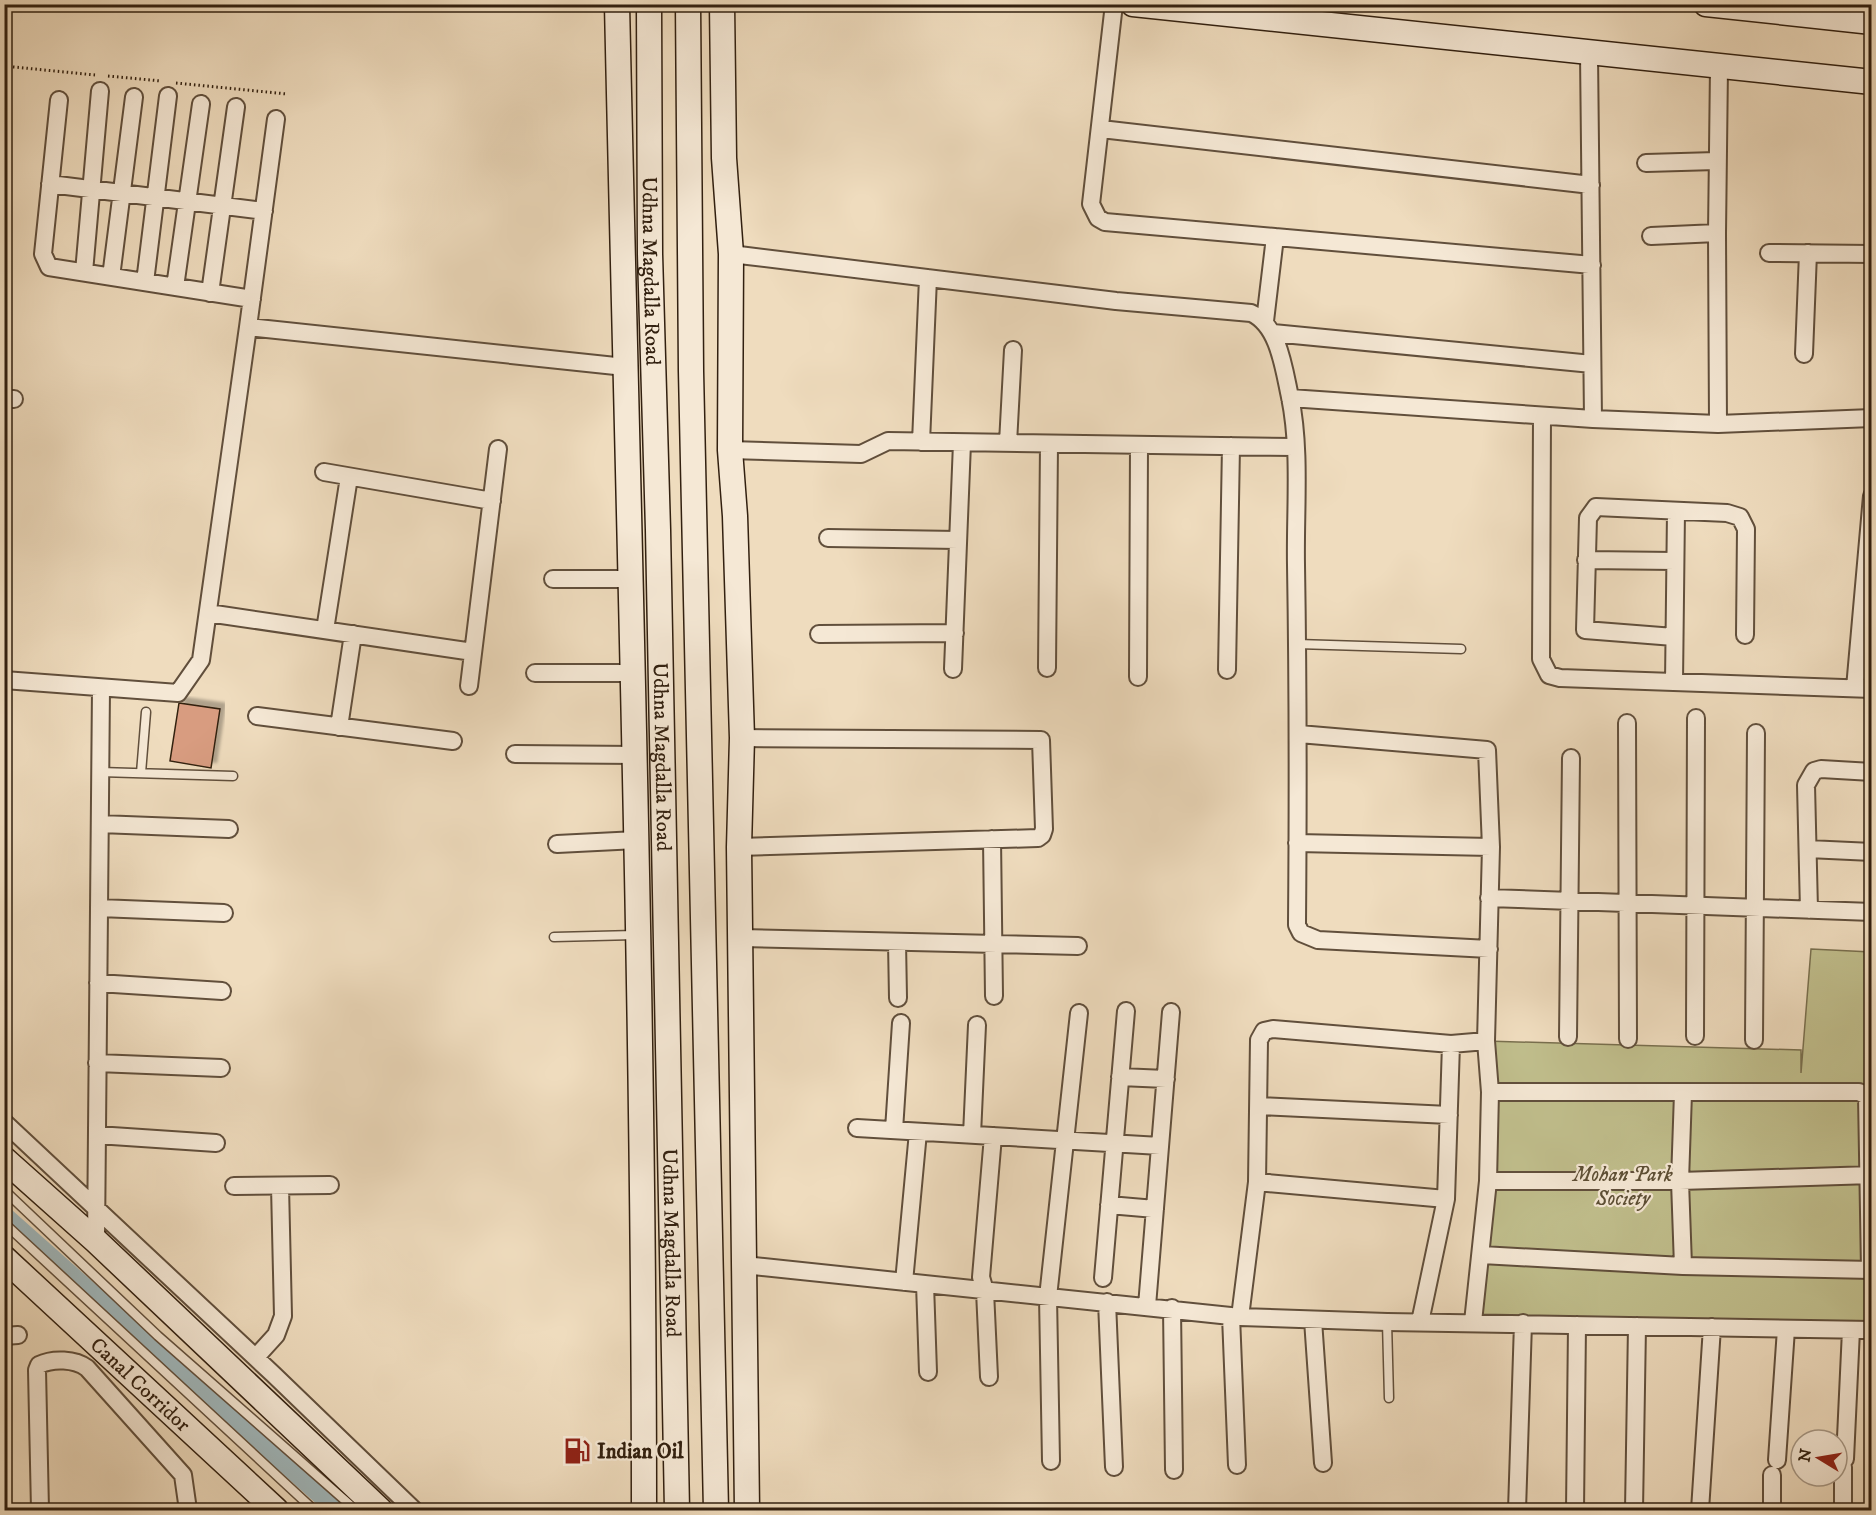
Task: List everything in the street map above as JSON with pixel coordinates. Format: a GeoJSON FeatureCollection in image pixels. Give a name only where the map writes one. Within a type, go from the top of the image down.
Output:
{"type":"FeatureCollection","features":[{"type":"Feature","properties":{"kind":"street"},"geometry":{"type":"LineString","coordinates":[[617,4],[636,755],[644,1230],[644,1510]]}},
{"type":"Feature","properties":{"kind":"street","name":"Udhna Magdalla Road"},"geometry":{"type":"LineString","coordinates":[[649,4],[650,254],[658,530],[676,1510]]}},
{"type":"Feature","properties":{"kind":"street","name":"Udhna Magdalla Road"},"geometry":{"type":"LineString","coordinates":[[688,4],[694,523],[716,1510]]}},
{"type":"Feature","properties":{"kind":"street"},"geometry":{"type":"LineString","coordinates":[[722,4],[724,158],[731,254],[730,450],[735,516],[742,738],[740,847],[747,1510]]}},
{"type":"Feature","properties":{"kind":"street"},"geometry":{"type":"LineString","coordinates":[[1114,4],[1101,129],[1090,204],[1098,218],[1105,222],[1592,265]]}},
{"type":"Feature","properties":{"kind":"street"},"geometry":{"type":"LineString","coordinates":[[1133,4],[1589,54],[1872,82]]}},
{"type":"Feature","properties":{"kind":"street"},"geometry":{"type":"LineString","coordinates":[[1706,4],[1788,9],[1872,22]]}},
{"type":"Feature","properties":{"kind":"street"},"geometry":{"type":"LineString","coordinates":[[1589,54],[1593,419]]}},
{"type":"Feature","properties":{"kind":"street"},"geometry":{"type":"LineString","coordinates":[[1718,424],[1716,162],[1719,67]]}},
{"type":"Feature","properties":{"kind":"street"},"geometry":{"type":"LineString","coordinates":[[84,272],[100,91]]}},
{"type":"Feature","properties":{"kind":"street"},"geometry":{"type":"LineString","coordinates":[[145,282],[168,96]]}},
{"type":"Feature","properties":{"kind":"street"},"geometry":{"type":"LineString","coordinates":[[111,277],[134,97]]}},
{"type":"Feature","properties":{"kind":"street"},"geometry":{"type":"LineString","coordinates":[[59,100],[44,262],[49,267],[252,299]]}},
{"type":"Feature","properties":{"kind":"street"},"geometry":{"type":"LineString","coordinates":[[175,287],[201,104]]}},
{"type":"Feature","properties":{"kind":"street"},"geometry":{"type":"LineString","coordinates":[[210,292],[236,107]]}},
{"type":"Feature","properties":{"kind":"street"},"geometry":{"type":"LineString","coordinates":[[4,680],[178,693],[201,660],[276,119]]}},
{"type":"Feature","properties":{"kind":"street"},"geometry":{"type":"LineString","coordinates":[[1101,129],[1591,185]]}},
{"type":"Feature","properties":{"kind":"street"},"geometry":{"type":"LineString","coordinates":[[1647,163],[1716,162]]}},
{"type":"Feature","properties":{"kind":"street"},"geometry":{"type":"LineString","coordinates":[[50,184],[264,211]]}},
{"type":"Feature","properties":{"kind":"street"},"geometry":{"type":"LineString","coordinates":[[1651,236],[1717,232]]}},
{"type":"Feature","properties":{"kind":"street"},"geometry":{"type":"LineString","coordinates":[[1275,237],[1269,327],[1290,398],[1294,447],[1299,734],[1297,925],[1307,938],[1489,949]]}},
{"type":"Feature","properties":{"kind":"street"},"geometry":{"type":"LineString","coordinates":[[1769,253],[1872,254]]}},
{"type":"Feature","properties":{"kind":"street"},"geometry":{"type":"LineString","coordinates":[[1804,354],[1808,253]]}},
{"type":"Feature","properties":{"kind":"street"},"geometry":{"type":"LineString","coordinates":[[731,254],[1251,313],[1269,327],[1592,364]]}},
{"type":"Feature","properties":{"kind":"street"},"geometry":{"type":"LineString","coordinates":[[921,442],[928,278]]}},
{"type":"Feature","properties":{"kind":"street"},"geometry":{"type":"LineString","coordinates":[[248,327],[625,367]]}},
{"type":"Feature","properties":{"kind":"street"},"geometry":{"type":"LineString","coordinates":[[1008,443],[1013,350]]}},
{"type":"Feature","properties":{"kind":"street"},"geometry":{"type":"LineString","coordinates":[[1290,398],[1542,416],[1718,424],[1872,418]]}},
{"type":"Feature","properties":{"kind":"street"},"geometry":{"type":"LineString","coordinates":[[1542,416],[1542,659],[1549,675],[1560,678],[1863,689],[1872,495]]}},
{"type":"Feature","properties":{"kind":"street"},"geometry":{"type":"LineString","coordinates":[[730,450],[861,454],[888,441],[1294,447]]}},
{"type":"Feature","properties":{"kind":"street"},"geometry":{"type":"LineString","coordinates":[[954,669],[962,442]]}},
{"type":"Feature","properties":{"kind":"street"},"geometry":{"type":"LineString","coordinates":[[1047,668],[1049,444]]}},
{"type":"Feature","properties":{"kind":"street"},"geometry":{"type":"LineString","coordinates":[[1138,677],[1139,445]]}},
{"type":"Feature","properties":{"kind":"street"},"geometry":{"type":"LineString","coordinates":[[1227,670],[1231,446]]}},
{"type":"Feature","properties":{"kind":"street"},"geometry":{"type":"LineString","coordinates":[[469,686],[498,449]]}},
{"type":"Feature","properties":{"kind":"street"},"geometry":{"type":"LineString","coordinates":[[324,472],[492,501]]}},
{"type":"Feature","properties":{"kind":"street"},"geometry":{"type":"LineString","coordinates":[[325,630],[349,477]]}},
{"type":"Feature","properties":{"kind":"street"},"geometry":{"type":"LineString","coordinates":[[1674,637],[1585,630],[1588,518],[1596,507],[1727,513],[1744,522],[1746,528],[1745,635]]}},
{"type":"Feature","properties":{"kind":"street"},"geometry":{"type":"LineString","coordinates":[[1674,682],[1676,511]]}},
{"type":"Feature","properties":{"kind":"street"},"geometry":{"type":"LineString","coordinates":[[828,538],[958,540]]}},
{"type":"Feature","properties":{"kind":"street"},"geometry":{"type":"LineString","coordinates":[[1586,560],[1675,561]]}},
{"type":"Feature","properties":{"kind":"street"},"geometry":{"type":"LineString","coordinates":[[553,579],[631,579]]}},
{"type":"Feature","properties":{"kind":"street"},"geometry":{"type":"LineString","coordinates":[[208,613],[473,652]]}},
{"type":"Feature","properties":{"kind":"street"},"geometry":{"type":"LineString","coordinates":[[819,634],[955,633]]}},
{"type":"Feature","properties":{"kind":"street"},"geometry":{"type":"LineString","coordinates":[[339,727],[353,634]]}},
{"type":"Feature","properties":{"kind":"street"},"geometry":{"type":"LineString","coordinates":[[535,673],[634,673]]}},
{"type":"Feature","properties":{"kind":"street"},"geometry":{"type":"LineString","coordinates":[[96,1241],[101,688]]}},
{"type":"Feature","properties":{"kind":"street"},"geometry":{"type":"LineString","coordinates":[[257,716],[453,741]]}},
{"type":"Feature","properties":{"kind":"street"},"geometry":{"type":"LineString","coordinates":[[1695,1036],[1696,717]]}},
{"type":"Feature","properties":{"kind":"street"},"geometry":{"type":"LineString","coordinates":[[1628,723],[1628,1039]]}},
{"type":"Feature","properties":{"kind":"street"},"geometry":{"type":"LineString","coordinates":[[1754,1040],[1756,733]]}},
{"type":"Feature","properties":{"kind":"street"},"geometry":{"type":"LineString","coordinates":[[1299,734],[1487,750],[1491,847],[1486,1041],[1490,1092],[1488,1181],[1482,1255],[1473,1322]]}},
{"type":"Feature","properties":{"kind":"street"},"geometry":{"type":"LineString","coordinates":[[740,847],[1038,838],[1042,835],[1041,740],[742,738]]}},
{"type":"Feature","properties":{"kind":"street"},"geometry":{"type":"LineString","coordinates":[[515,754],[636,755]]}},
{"type":"Feature","properties":{"kind":"street"},"geometry":{"type":"LineString","coordinates":[[1568,1037],[1571,758]]}},
{"type":"Feature","properties":{"kind":"street"},"geometry":{"type":"LineString","coordinates":[[1809,910],[1806,785],[1809,777],[1821,769],[1872,772]]}},
{"type":"Feature","properties":{"kind":"street"},"geometry":{"type":"LineString","coordinates":[[100,824],[229,829]]}},
{"type":"Feature","properties":{"kind":"street"},"geometry":{"type":"LineString","coordinates":[[992,839],[994,996]]}},
{"type":"Feature","properties":{"kind":"street"},"geometry":{"type":"LineString","coordinates":[[556,844],[637,840]]}},
{"type":"Feature","properties":{"kind":"street"},"geometry":{"type":"LineString","coordinates":[[1298,843],[1491,847]]}},
{"type":"Feature","properties":{"kind":"street"},"geometry":{"type":"LineString","coordinates":[[1808,849],[1872,852]]}},
{"type":"Feature","properties":{"kind":"street"},"geometry":{"type":"LineString","coordinates":[[1489,898],[1872,912]]}},
{"type":"Feature","properties":{"kind":"street"},"geometry":{"type":"LineString","coordinates":[[99,908],[224,913]]}},
{"type":"Feature","properties":{"kind":"street"},"geometry":{"type":"LineString","coordinates":[[741,938],[1078,946]]}},
{"type":"Feature","properties":{"kind":"street"},"geometry":{"type":"LineString","coordinates":[[897,942],[898,998]]}},
{"type":"Feature","properties":{"kind":"street"},"geometry":{"type":"LineString","coordinates":[[98,983],[222,991]]}},
{"type":"Feature","properties":{"kind":"street"},"geometry":{"type":"LineString","coordinates":[[1103,1278],[1126,1011]]}},
{"type":"Feature","properties":{"kind":"street"},"geometry":{"type":"LineString","coordinates":[[1147,1306],[1171,1012]]}},
{"type":"Feature","properties":{"kind":"street"},"geometry":{"type":"LineString","coordinates":[[1051,1461],[1048,1297],[1079,1013]]}},
{"type":"Feature","properties":{"kind":"street"},"geometry":{"type":"LineString","coordinates":[[894,1130],[901,1023]]}},
{"type":"Feature","properties":{"kind":"street"},"geometry":{"type":"LineString","coordinates":[[972,1135],[977,1025]]}},
{"type":"Feature","properties":{"kind":"street"},"geometry":{"type":"LineString","coordinates":[[1237,1465],[1236,1316],[1257,1182],[1259,1040],[1268,1030],[1451,1044],[1486,1041]]}},
{"type":"Feature","properties":{"kind":"street"},"geometry":{"type":"LineString","coordinates":[[1420,1322],[1446,1198],[1451,1044]]}},
{"type":"Feature","properties":{"kind":"street"},"geometry":{"type":"LineString","coordinates":[[98,1064],[221,1068]]}},
{"type":"Feature","properties":{"kind":"street"},"geometry":{"type":"LineString","coordinates":[[1120,1077],[1166,1079]]}},
{"type":"Feature","properties":{"kind":"street"},"geometry":{"type":"LineString","coordinates":[[1482,1255],[1683,1266],[1871,1270],[1871,1175],[1867,1096],[1859,1092],[1490,1092]]}},
{"type":"Feature","properties":{"kind":"street"},"geometry":{"type":"LineString","coordinates":[[1683,1093],[1680,1181],[1683,1266]]}},
{"type":"Feature","properties":{"kind":"street"},"geometry":{"type":"LineString","coordinates":[[1258,1106],[1449,1115]]}},
{"type":"Feature","properties":{"kind":"street"},"geometry":{"type":"LineString","coordinates":[[4,1122],[256,1357],[414,1510]]}},
{"type":"Feature","properties":{"kind":"street"},"geometry":{"type":"LineString","coordinates":[[857,1128],[1160,1146]]}},
{"type":"Feature","properties":{"kind":"street"},"geometry":{"type":"LineString","coordinates":[[904,1282],[918,1132]]}},
{"type":"Feature","properties":{"kind":"street"},"geometry":{"type":"LineString","coordinates":[[97,1135],[216,1143]]}},
{"type":"Feature","properties":{"kind":"street"},"geometry":{"type":"LineString","coordinates":[[989,1377],[985,1291],[981,1277],[993,1136]]}},
{"type":"Feature","properties":{"kind":"street"},"geometry":{"type":"LineString","coordinates":[[4,1159],[96,1241],[381,1510]]}},
{"type":"Feature","properties":{"kind":"street"},"geometry":{"type":"LineString","coordinates":[[1488,1181],[1680,1181],[1871,1175]]}},
{"type":"Feature","properties":{"kind":"street"},"geometry":{"type":"LineString","coordinates":[[1257,1182],[1446,1198]]}},
{"type":"Feature","properties":{"kind":"street"},"geometry":{"type":"LineString","coordinates":[[234,1186],[330,1185]]}},
{"type":"Feature","properties":{"kind":"street"},"geometry":{"type":"LineString","coordinates":[[256,1357],[276,1335],[283,1316],[280,1186]]}},
{"type":"Feature","properties":{"kind":"street"},"geometry":{"type":"LineString","coordinates":[[1109,1205],[1155,1209]]}},
{"type":"Feature","properties":{"kind":"street","name":"Canal Corridor"},"geometry":{"type":"LineString","coordinates":[[4,1258],[276,1510]]}},
{"type":"Feature","properties":{"kind":"street"},"geometry":{"type":"LineString","coordinates":[[744,1264],[1236,1316],[1388,1322],[1872,1330]]}},
{"type":"Feature","properties":{"kind":"street"},"geometry":{"type":"LineString","coordinates":[[925,1284],[928,1372]]}},
{"type":"Feature","properties":{"kind":"street"},"geometry":{"type":"LineString","coordinates":[[1107,1302],[1114,1467]]}},
{"type":"Feature","properties":{"kind":"street"},"geometry":{"type":"LineString","coordinates":[[1172,1308],[1174,1470]]}},
{"type":"Feature","properties":{"kind":"street"},"geometry":{"type":"LineString","coordinates":[[1313,1320],[1323,1463]]}},
{"type":"Feature","properties":{"kind":"street"},"geometry":{"type":"LineString","coordinates":[[1517,1510],[1523,1323]]}},
{"type":"Feature","properties":{"kind":"street"},"geometry":{"type":"LineString","coordinates":[[1575,1510],[1577,1324]]}},
{"type":"Feature","properties":{"kind":"street"},"geometry":{"type":"LineString","coordinates":[[1634,1510],[1637,1326]]}},
{"type":"Feature","properties":{"kind":"street"},"geometry":{"type":"LineString","coordinates":[[1700,1510],[1712,1327]]}},
{"type":"Feature","properties":{"kind":"street"},"geometry":{"type":"LineString","coordinates":[[1772,1510],[1786,1329]]}},
{"type":"Feature","properties":{"kind":"street"},"geometry":{"type":"LineString","coordinates":[[1843,1510],[1851,1330]]}},
{"type":"Feature","properties":{"kind":"street"},"geometry":{"type":"LineString","coordinates":[[40,1510],[37,1370],[39,1365],[45,1362],[75,1361],[87,1368],[183,1476],[188,1510]]}},
{"type":"Feature","properties":{"kind":"lane"},"geometry":{"type":"LineString","coordinates":[[1297,644],[1461,649]]}},
{"type":"Feature","properties":{"kind":"lane"},"geometry":{"type":"LineString","coordinates":[[141,773],[146,712]]}},
{"type":"Feature","properties":{"kind":"lane"},"geometry":{"type":"LineString","coordinates":[[100,772],[232,776]]}},
{"type":"Feature","properties":{"kind":"lane"},"geometry":{"type":"LineString","coordinates":[[554,937],[639,934]]}},
{"type":"Feature","properties":{"kind":"lane"},"geometry":{"type":"LineString","coordinates":[[4,1190],[158,1336],[356,1510]]}},
{"type":"Feature","properties":{"kind":"lane"},"geometry":{"type":"LineString","coordinates":[[4,1223],[314,1510]]}},
{"type":"Feature","properties":{"kind":"lane"},"geometry":{"type":"LineString","coordinates":[[1388,1322],[1389,1398]]}},
{"type":"Feature","properties":{"kind":"path"},"geometry":{"type":"LineString","coordinates":[[4,66],[286,94]]}},
{"type":"Feature","properties":{"kind":"green space","name":"Mohan Park Society"},"geometry":{"type":"Polygon","coordinates":[[[1811,949],[1871,952],[1871,1334],[1477,1322],[1486,1041],[1801,1050],[1801,1073],[1811,949]]]}},
{"type":"Feature","properties":{"kind":"building"},"geometry":{"type":"Polygon","coordinates":[[[179,703],[220,709],[211,768],[170,761],[179,703]]]}},
{"type":"Feature","properties":{"kind":"waterway"},"geometry":{"type":"LineString","coordinates":[[4,1215],[337,1510]]}},
{"type":"Feature","properties":{"kind":"place","name":"Indian Oil"},"geometry":{"type":"Point","coordinates":[577,1451]}}]}
